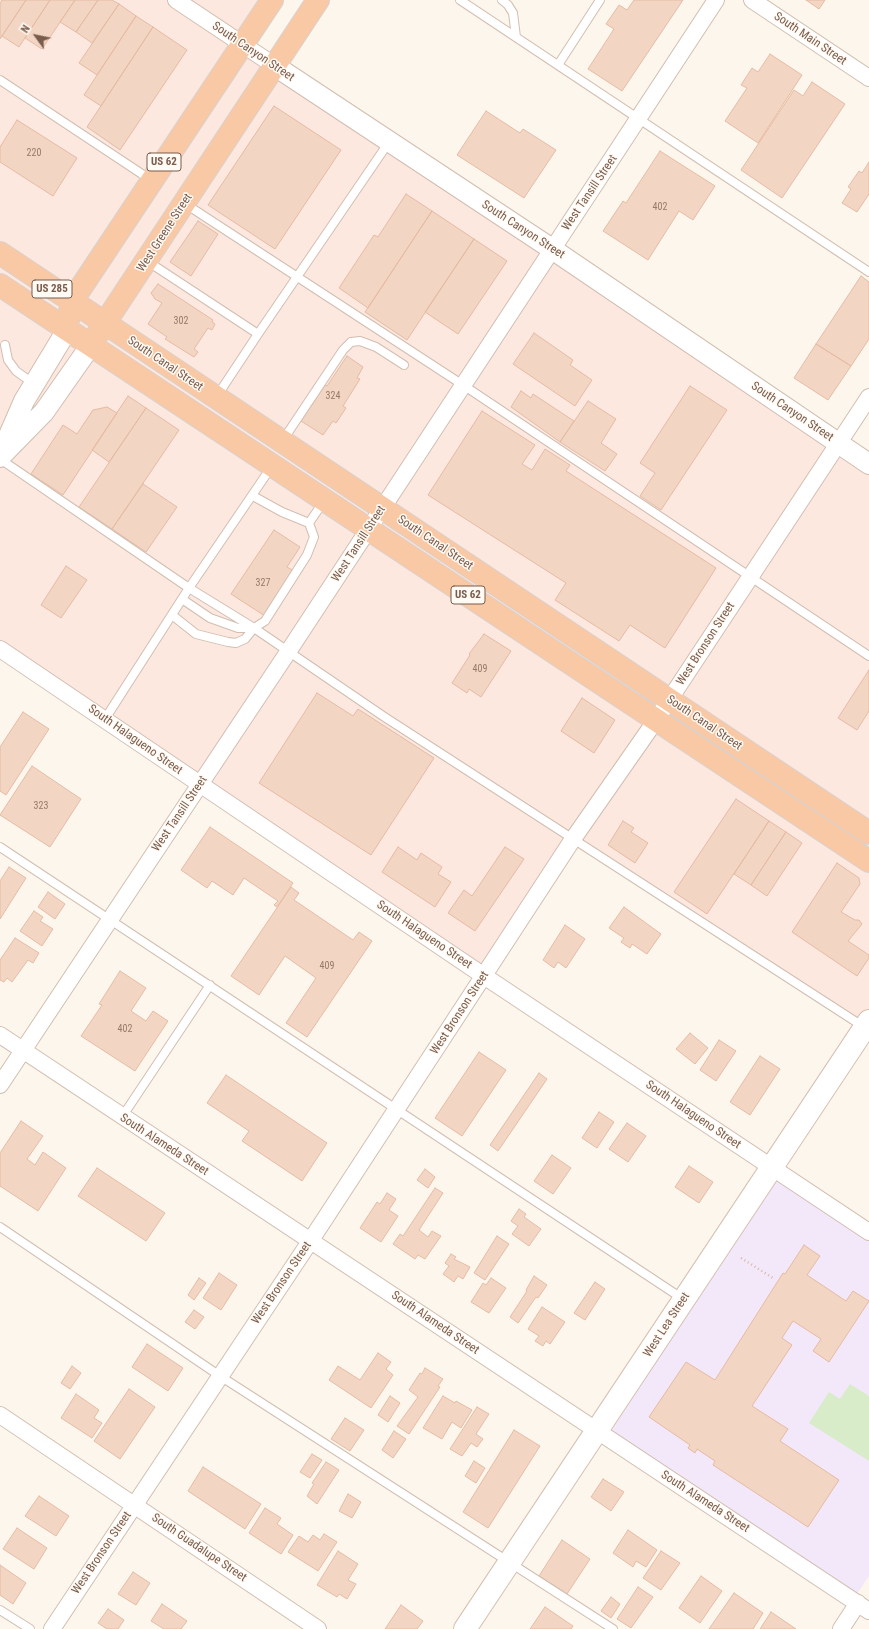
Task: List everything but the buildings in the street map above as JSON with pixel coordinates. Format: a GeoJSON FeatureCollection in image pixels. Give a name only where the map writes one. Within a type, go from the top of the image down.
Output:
{"type":"FeatureCollection","features":[{"type":"Feature","properties":{"kind":"highway","name":"US 62"},"geometry":{"type":"LineString","coordinates":[[67,330],[72,302],[272,0]]}},
{"type":"Feature","properties":{"kind":"highway","name":"West Greene Street"},"geometry":{"type":"LineString","coordinates":[[91,345],[318,0]]}},
{"type":"Feature","properties":{"kind":"highway","name":"South Canal Street"},"geometry":{"type":"LineString","coordinates":[[0,253],[869,833]]}},
{"type":"Feature","properties":{"kind":"highway","name":"South Canal Street"},"geometry":{"type":"LineString","coordinates":[[0,285],[869,861]]}},
{"type":"Feature","properties":{"kind":"main road","name":"West Lea Street"},"geometry":{"type":"LineString","coordinates":[[465,1629],[867,1024]]}},
{"type":"Feature","properties":{"kind":"street","name":"South Canyon Street"},"geometry":{"type":"LineString","coordinates":[[176,0],[552,249],[869,464]]}},
{"type":"Feature","properties":{"kind":"street","name":"West Tansill Street"},"geometry":{"type":"LineString","coordinates":[[0,1085],[288,652],[716,0]]}},
{"type":"Feature","properties":{"kind":"street","name":"South Main Street"},"geometry":{"type":"LineString","coordinates":[[752,0],[869,78]]}},
{"type":"Feature","properties":{"kind":"street"},"geometry":{"type":"LineString","coordinates":[[0,457],[24,401],[67,330]]}},
{"type":"Feature","properties":{"kind":"street","name":"West Greene Street"},"geometry":{"type":"LineString","coordinates":[[0,457],[44,412],[91,345]]}},
{"type":"Feature","properties":{"kind":"street","name":"West Bronson Street"},"geometry":{"type":"LineString","coordinates":[[52,1629],[311,1240],[573,839],[670,700],[749,577],[869,397]]}},
{"type":"Feature","properties":{"kind":"street","name":"South Halagueno Street"},"geometry":{"type":"LineString","coordinates":[[0,649],[484,976],[869,1232]]}},
{"type":"Feature","properties":{"kind":"street","name":"South Alameda Street"},"geometry":{"type":"LineString","coordinates":[[0,1035],[863,1607]]}},
{"type":"Feature","properties":{"kind":"street","name":"South Guadalupe Street"},"geometry":{"type":"LineString","coordinates":[[0,1415],[318,1629]]}},
{"type":"Feature","properties":{"kind":"street"},"geometry":{"type":"LineString","coordinates":[[840,1629],[863,1607]]}},
{"type":"Feature","properties":{"kind":"lane"},"geometry":{"type":"LineString","coordinates":[[460,0],[869,272]]}},
{"type":"Feature","properties":{"kind":"lane"},"geometry":{"type":"LineString","coordinates":[[502,0],[508,4],[513,13],[516,37]]}},
{"type":"Feature","properties":{"kind":"lane"},"geometry":{"type":"LineString","coordinates":[[558,65],[600,0]]}},
{"type":"Feature","properties":{"kind":"lane"},"geometry":{"type":"LineString","coordinates":[[0,80],[151,181]]}},
{"type":"Feature","properties":{"kind":"lane"},"geometry":{"type":"LineString","coordinates":[[216,398],[296,276],[389,142]]}},
{"type":"Feature","properties":{"kind":"lane"},"geometry":{"type":"LineString","coordinates":[[184,203],[463,385],[869,656]]}},
{"type":"Feature","properties":{"kind":"lane"},"geometry":{"type":"LineString","coordinates":[[146,261],[258,334]]}},
{"type":"Feature","properties":{"kind":"lane"},"geometry":{"type":"LineString","coordinates":[[282,441],[343,350],[351,342],[360,340],[376,347],[404,365]]}},
{"type":"Feature","properties":{"kind":"lane"},"geometry":{"type":"LineString","coordinates":[[5,345],[8,360],[16,371],[34,384]]}},
{"type":"Feature","properties":{"kind":"lane"},"geometry":{"type":"LineString","coordinates":[[0,457],[189,588],[254,628],[288,652],[573,839],[867,1024]]}},
{"type":"Feature","properties":{"kind":"lane"},"geometry":{"type":"LineString","coordinates":[[105,719],[189,588],[273,466]]}},
{"type":"Feature","properties":{"kind":"lane"},"geometry":{"type":"LineString","coordinates":[[172,615],[196,634],[236,643],[245,639],[254,628],[266,621],[307,555],[314,537],[309,523],[282,512],[253,496]]}},
{"type":"Feature","properties":{"kind":"lane"},"geometry":{"type":"LineString","coordinates":[[309,523],[324,501]]}},
{"type":"Feature","properties":{"kind":"lane"},"geometry":{"type":"LineString","coordinates":[[182,599],[210,618],[224,624],[238,628],[254,628]]}},
{"type":"Feature","properties":{"kind":"lane"},"geometry":{"type":"LineString","coordinates":[[0,846],[683,1300]]}},
{"type":"Feature","properties":{"kind":"lane"},"geometry":{"type":"LineString","coordinates":[[122,1117],[210,985]]}},
{"type":"Feature","properties":{"kind":"lane"},"geometry":{"type":"LineString","coordinates":[[0,1228],[220,1376],[613,1629]]}},
{"type":"Feature","properties":{"kind":"lane"},"geometry":{"type":"LineString","coordinates":[[0,1610],[30,1629]]}},
{"type":"Feature","properties":{"kind":"path"},"geometry":{"type":"LineString","coordinates":[[741,1258],[773,1278]]}},
{"type":"Feature","properties":{"kind":"shaded area"},"geometry":{"type":"Polygon","coordinates":[[[0,0],[272,0],[243,44],[869,464],[869,1021],[865,1027],[573,839],[484,976],[0,649],[0,0]]]}},
{"type":"Feature","properties":{"kind":"shaded area"},"geometry":{"type":"Polygon","coordinates":[[[771,1167],[869,1232],[869,1576],[853,1600],[597,1430],[771,1167]]]}},
{"type":"Feature","properties":{"kind":"green space"},"geometry":{"type":"Polygon","coordinates":[[[850,1384],[869,1396],[869,1461],[809,1423],[829,1392],[840,1399],[850,1384]]]}}]}
